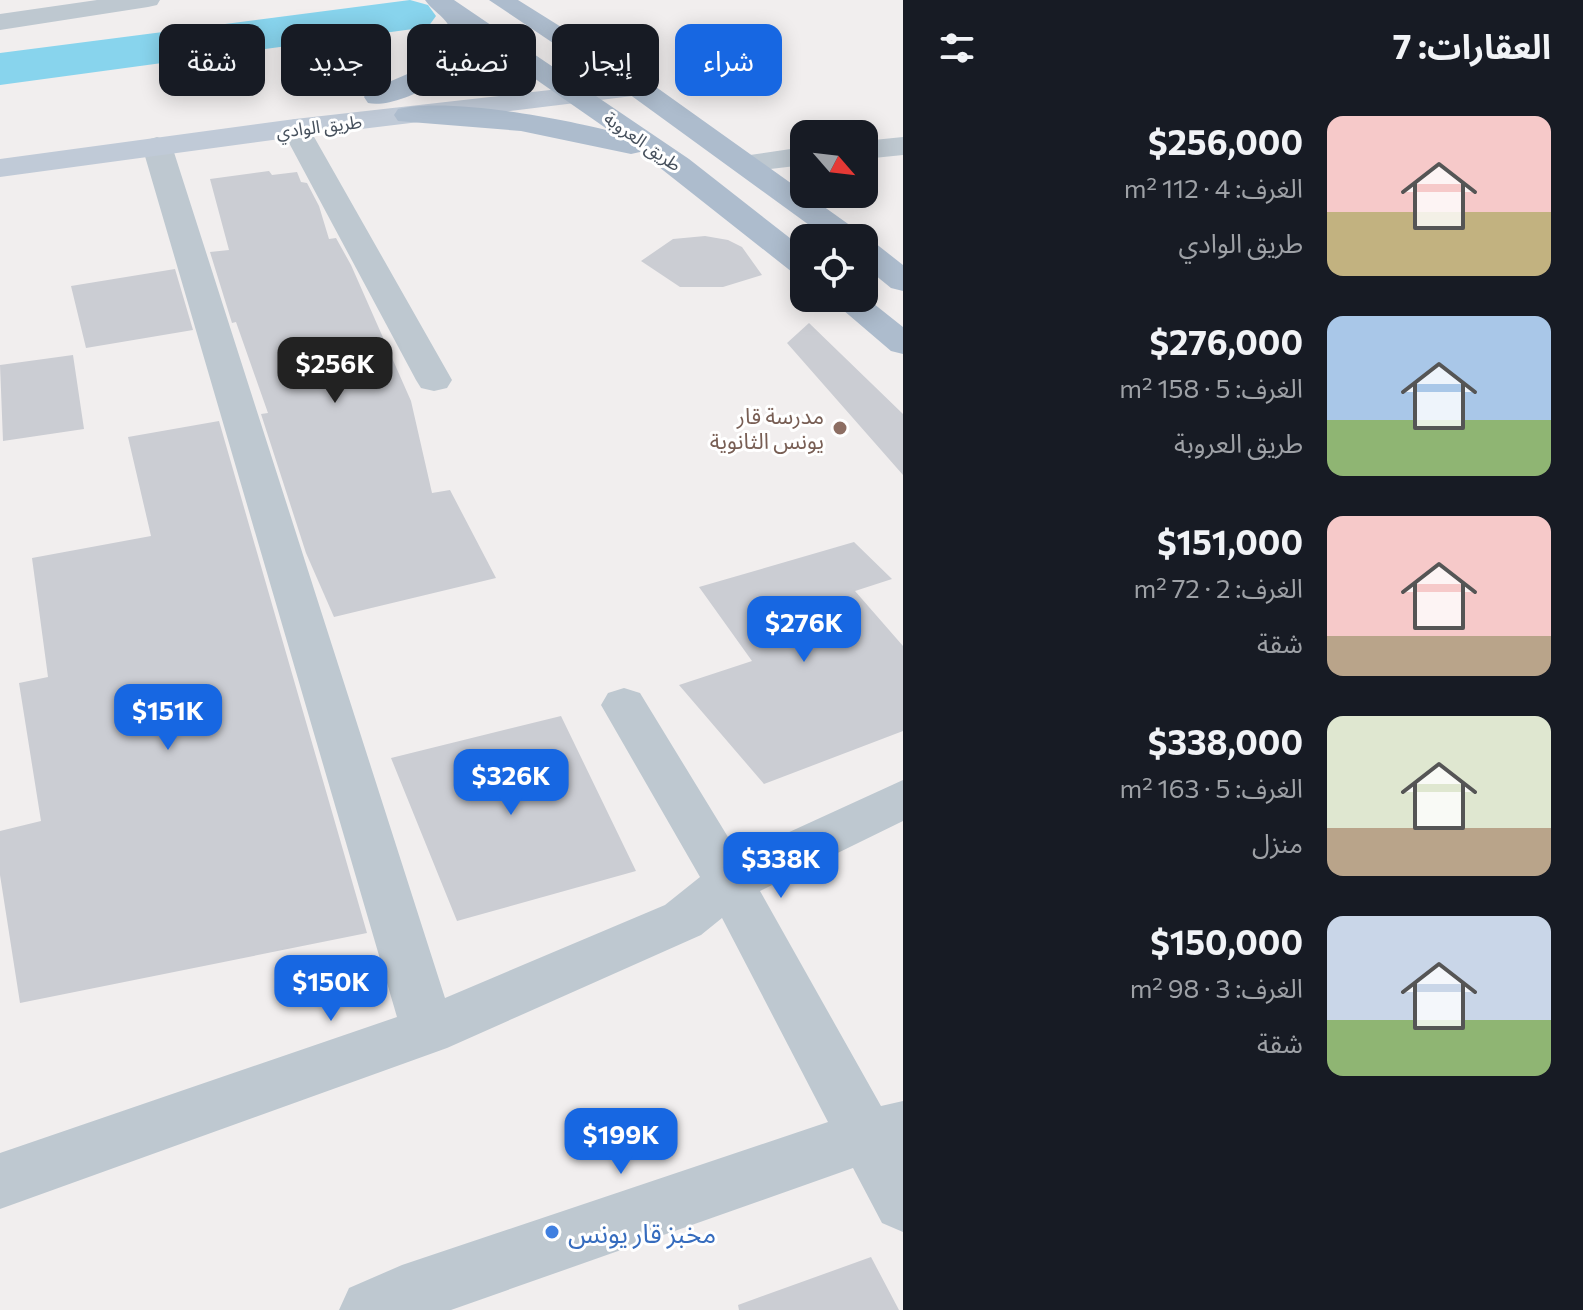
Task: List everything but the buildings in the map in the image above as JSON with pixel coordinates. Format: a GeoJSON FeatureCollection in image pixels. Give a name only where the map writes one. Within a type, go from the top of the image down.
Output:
{"type":"FeatureCollection","features":[{"type":"Feature","properties":{"kind":"main road"},"geometry":{"type":"LineString","coordinates":[[501,0],[552,32]]}},
{"type":"Feature","properties":{"kind":"main road"},"geometry":{"type":"LineString","coordinates":[[378,97],[422,79],[449,62],[463,47],[465,37],[447,7]]}},
{"type":"Feature","properties":{"kind":"main road","name":"طريق العروبة"},"geometry":{"type":"LineString","coordinates":[[447,7],[550,76]]}},
{"type":"Feature","properties":{"kind":"main road","name":"طريق الوادي"},"geometry":{"type":"LineString","coordinates":[[0,146],[550,76]]}},
{"type":"Feature","properties":{"kind":"main road","name":"طريق العروبة"},"geometry":{"type":"LineString","coordinates":[[577,96],[679,165],[790,254]]}},
{"type":"Feature","properties":{"kind":"main road","name":"طريق الوادي"},"geometry":{"type":"LineString","coordinates":[[0,168],[295,128],[577,96]]}},
{"type":"Feature","properties":{"kind":"main road"},"geometry":{"type":"LineString","coordinates":[[650,96],[828,224]]}},
{"type":"Feature","properties":{"kind":"main road"},"geometry":{"type":"LineString","coordinates":[[408,115],[466,115],[524,120],[579,130],[631,145],[679,165]]}},
{"type":"Feature","properties":{"kind":"main road"},"geometry":{"type":"LineString","coordinates":[[878,261],[903,281]]}},
{"type":"Feature","properties":{"kind":"main road"},"geometry":{"type":"LineString","coordinates":[[863,312],[903,344]]}},
{"type":"Feature","properties":{"kind":"street"},"geometry":{"type":"LineString","coordinates":[[0,22],[148,0]]}},
{"type":"Feature","properties":{"kind":"street"},"geometry":{"type":"LineString","coordinates":[[295,128],[434,380]]}},
{"type":"Feature","properties":{"kind":"street"},"geometry":{"type":"LineString","coordinates":[[157,146],[428,1031]]}},
{"type":"Feature","properties":{"kind":"street"},"geometry":{"type":"LineString","coordinates":[[878,149],[903,146]]}},
{"type":"Feature","properties":{"kind":"street"},"geometry":{"type":"LineString","coordinates":[[746,163],[790,158]]}},
{"type":"Feature","properties":{"kind":"street"},"geometry":{"type":"LineString","coordinates":[[624,705],[729,883],[885,1132],[903,1203]]}},
{"type":"Feature","properties":{"kind":"street"},"geometry":{"type":"LineString","coordinates":[[0,1181],[428,1031],[683,920],[729,883],[903,799]]}},
{"type":"Feature","properties":{"kind":"street"},"geometry":{"type":"LineString","coordinates":[[393,1305],[885,1132]]}},
{"type":"Feature","properties":{"kind":"waterway"},"geometry":{"type":"LineString","coordinates":[[0,69],[410,16]]}},
{"type":"Feature","properties":{"kind":"place","name":"مدرسة قار يونس الثانوية"},"geometry":{"type":"Point","coordinates":[840,428]}},
{"type":"Feature","properties":{"kind":"place","name":"مخبز قار يونس"},"geometry":{"type":"Point","coordinates":[552,1232]}}]}
